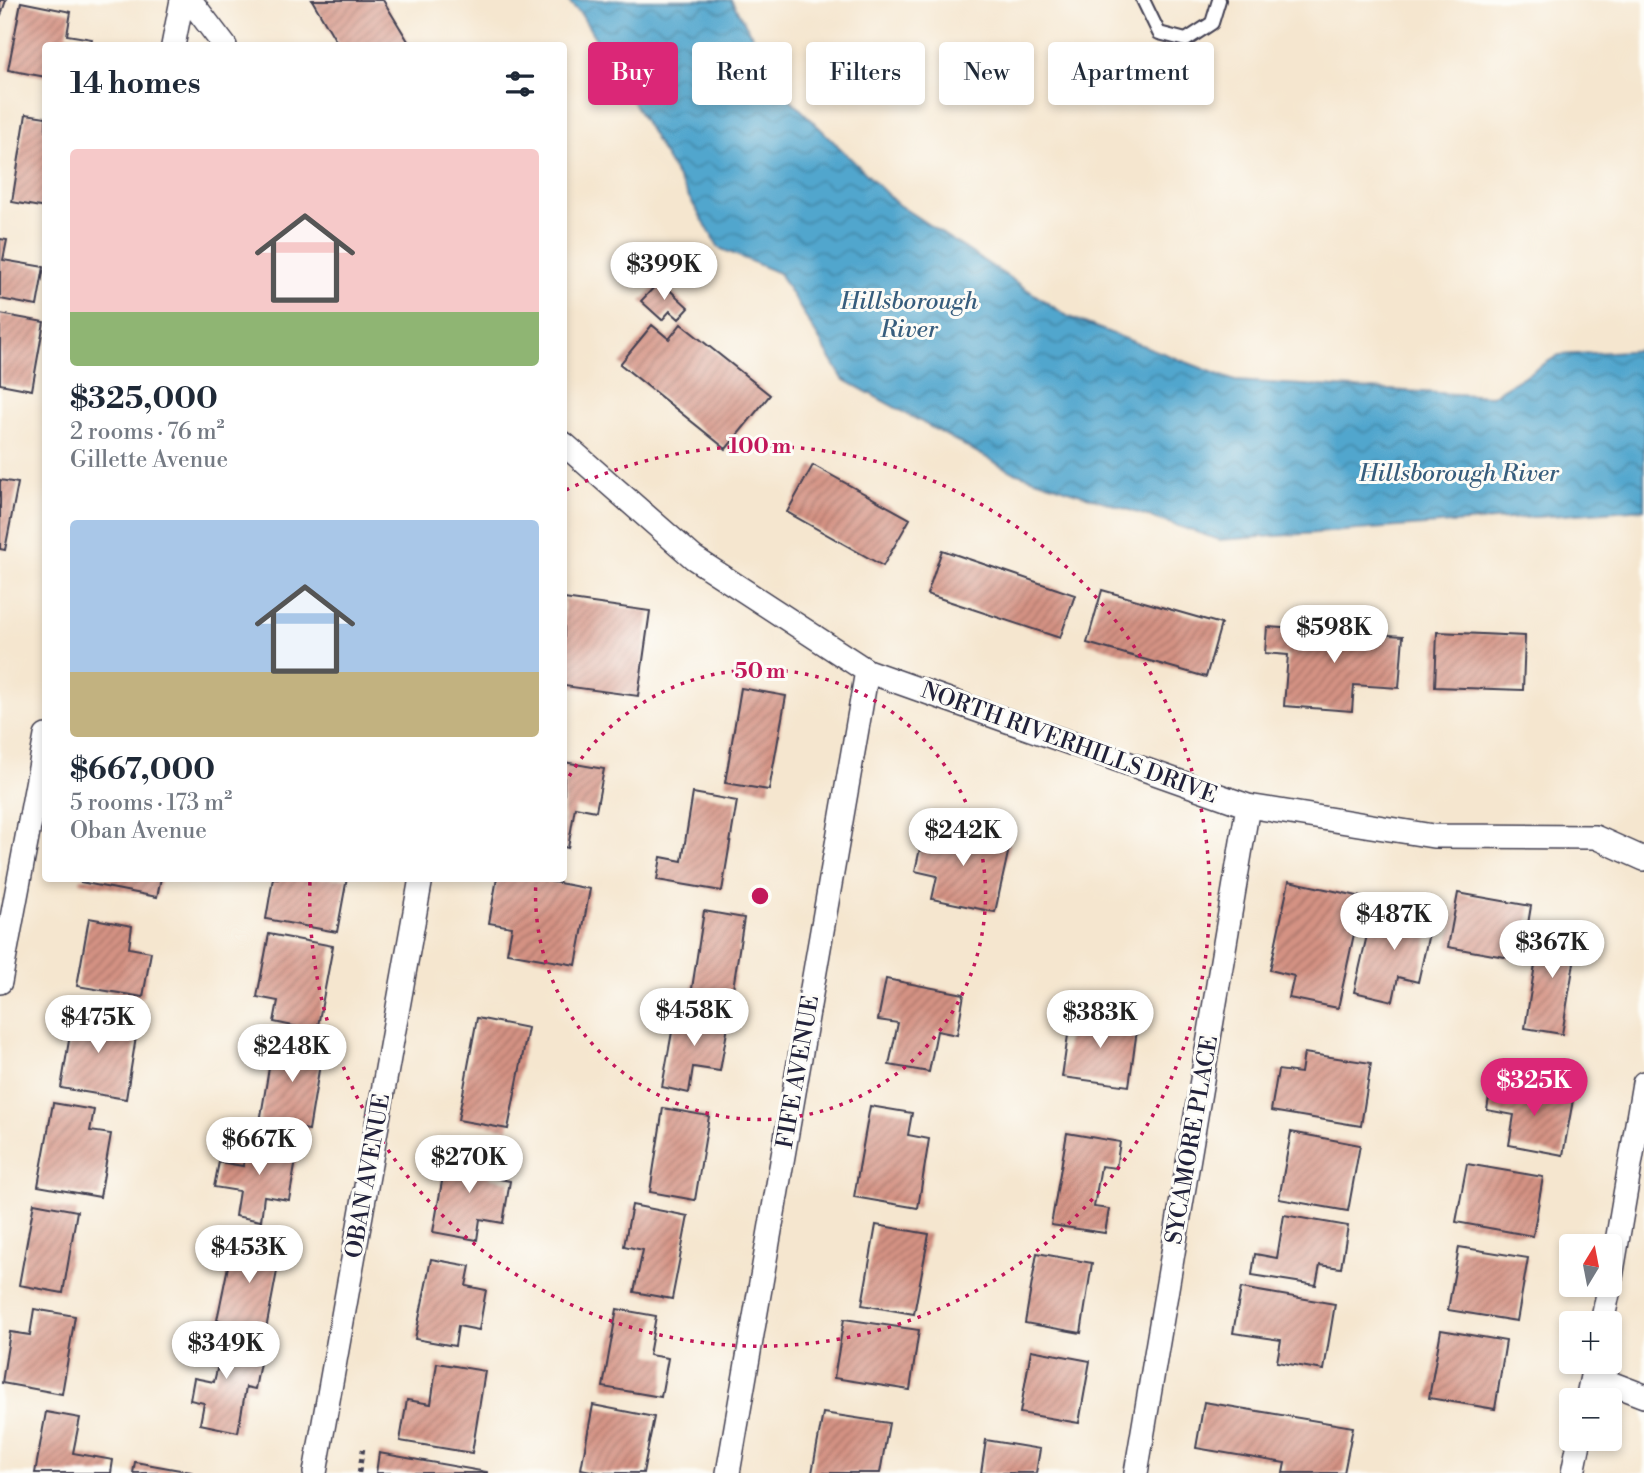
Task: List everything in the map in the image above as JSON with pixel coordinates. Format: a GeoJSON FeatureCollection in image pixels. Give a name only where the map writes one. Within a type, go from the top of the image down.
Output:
{"type":"FeatureCollection","features":[{"type":"Feature","properties":{"kind":"street"},"geometry":{"type":"LineString","coordinates":[[174,42],[182,0]]}},
{"type":"Feature","properties":{"kind":"street"},"geometry":{"type":"LineString","coordinates":[[190,0],[222,42]]}},
{"type":"Feature","properties":{"kind":"street","name":"NORTH RIVERHILLS DRIVE"},"geometry":{"type":"LineString","coordinates":[[567,447],[694,558],[867,671],[1248,806],[1433,836],[1595,837],[1644,859]]}},
{"type":"Feature","properties":{"kind":"street","name":"FIFE AVENUE"},"geometry":{"type":"LineString","coordinates":[[727,1473],[867,671]]}},
{"type":"Feature","properties":{"kind":"street"},"geometry":{"type":"LineString","coordinates":[[0,982],[42,757]]}},
{"type":"Feature","properties":{"kind":"street","name":"SYCAMORE PLACE"},"geometry":{"type":"LineString","coordinates":[[1136,1473],[1248,806]]}},
{"type":"Feature","properties":{"kind":"street","name":"OBAN AVENUE"},"geometry":{"type":"LineString","coordinates":[[315,1473],[420,882]]}},
{"type":"Feature","properties":{"kind":"street"},"geometry":{"type":"LineString","coordinates":[[1618,1234],[1644,1083]]}},
{"type":"Feature","properties":{"kind":"street"},"geometry":{"type":"LineString","coordinates":[[1603,1374],[1644,1396]]}},
{"type":"Feature","properties":{"kind":"street"},"geometry":{"type":"LineString","coordinates":[[1573,1473],[1577,1451]]}},
{"type":"Feature","properties":{"kind":"lane"},"geometry":{"type":"LineString","coordinates":[[1143,0],[1158,33],[1186,40],[1212,23],[1219,0]]}},
{"type":"Feature","properties":{"kind":"path"},"geometry":{"type":"LineString","coordinates":[[359,1473],[363,1449]]}},
{"type":"Feature","properties":{"kind":"water","name":"Hillsborough River"},"geometry":{"type":"Polygon","coordinates":[[[567,0],[731,0],[756,42],[692,42],[692,105],[792,105],[792,101],[897,204],[1069,317],[1235,381],[1491,396],[1559,355],[1644,350],[1644,509],[1220,540],[1011,471],[843,379],[779,273],[719,248],[635,105],[678,105],[678,42],[598,42],[581,14],[567,0]]]}},
{"type":"Feature","properties":{"kind":"building"},"geometry":{"type":"Polygon","coordinates":[[[0,0],[6,0],[1,15],[0,15],[0,0]]]}},
{"type":"Feature","properties":{"kind":"building"},"geometry":{"type":"Polygon","coordinates":[[[312,0],[383,0],[409,42],[337,42],[312,0]]]}},
{"type":"Feature","properties":{"kind":"building"},"geometry":{"type":"Polygon","coordinates":[[[21,2],[71,12],[67,35],[92,39],[92,42],[42,42],[42,76],[8,70],[21,2]]]}},
{"type":"Feature","properties":{"kind":"building"},"geometry":{"type":"Polygon","coordinates":[[[26,114],[42,116],[42,207],[12,202],[26,114]]]}},
{"type":"Feature","properties":{"kind":"building"},"geometry":{"type":"Polygon","coordinates":[[[0,239],[7,240],[3,260],[42,267],[42,278],[37,306],[0,299],[0,239]]]}},
{"type":"Feature","properties":{"kind":"building"},"geometry":{"type":"Polygon","coordinates":[[[660,281],[689,308],[679,319],[670,311],[662,320],[641,301],[660,281]]]}},
{"type":"Feature","properties":{"kind":"building"},"geometry":{"type":"Polygon","coordinates":[[[0,314],[42,322],[32,390],[0,384],[0,314]]]}},
{"type":"Feature","properties":{"kind":"building"},"geometry":{"type":"Polygon","coordinates":[[[681,324],[770,395],[726,449],[620,364],[652,325],[669,339],[681,324]]]}},
{"type":"Feature","properties":{"kind":"building"},"geometry":{"type":"Polygon","coordinates":[[[813,465],[910,519],[883,566],[787,512],[813,465]]]}},
{"type":"Feature","properties":{"kind":"building"},"geometry":{"type":"Polygon","coordinates":[[[0,480],[18,483],[5,550],[0,549],[0,480]]]}},
{"type":"Feature","properties":{"kind":"building"},"geometry":{"type":"Polygon","coordinates":[[[942,550],[1075,595],[1060,638],[927,594],[942,550]]]}},
{"type":"Feature","properties":{"kind":"building"},"geometry":{"type":"Polygon","coordinates":[[[1102,590],[1221,624],[1206,677],[1087,643],[1102,590]]]}},
{"type":"Feature","properties":{"kind":"building"},"geometry":{"type":"Polygon","coordinates":[[[567,599],[650,611],[638,696],[567,686],[567,599]]]}},
{"type":"Feature","properties":{"kind":"building"},"geometry":{"type":"Polygon","coordinates":[[[1267,627],[1403,636],[1399,688],[1354,685],[1352,711],[1284,706],[1288,655],[1265,653],[1267,627]]]}},
{"type":"Feature","properties":{"kind":"building"},"geometry":{"type":"Polygon","coordinates":[[[1437,632],[1525,636],[1523,690],[1435,687],[1437,632]]]}},
{"type":"Feature","properties":{"kind":"building"},"geometry":{"type":"Polygon","coordinates":[[[741,688],[786,696],[769,790],[725,783],[741,688]]]}},
{"type":"Feature","properties":{"kind":"building"},"geometry":{"type":"Polygon","coordinates":[[[567,763],[604,769],[596,811],[575,807],[568,848],[567,763]]]}},
{"type":"Feature","properties":{"kind":"building"},"geometry":{"type":"Polygon","coordinates":[[[693,793],[737,801],[722,891],[657,880],[661,857],[682,861],[693,793]]]}},
{"type":"Feature","properties":{"kind":"building"},"geometry":{"type":"Polygon","coordinates":[[[925,826],[1010,844],[995,912],[932,899],[937,876],[915,871],[925,826]]]}},
{"type":"Feature","properties":{"kind":"building"},"geometry":{"type":"Polygon","coordinates":[[[1289,881],[1362,897],[1338,1008],[1289,998],[1294,976],[1270,970],[1289,881]]]}},
{"type":"Feature","properties":{"kind":"building"},"geometry":{"type":"Polygon","coordinates":[[[80,882],[160,882],[157,897],[80,882]]]}},
{"type":"Feature","properties":{"kind":"building"},"geometry":{"type":"Polygon","coordinates":[[[272,882],[346,882],[337,932],[266,919],[272,882]]]}},
{"type":"Feature","properties":{"kind":"building"},"geometry":{"type":"Polygon","coordinates":[[[496,882],[554,882],[590,889],[576,965],[507,953],[512,927],[489,923],[496,882]]]}},
{"type":"Feature","properties":{"kind":"building"},"geometry":{"type":"Polygon","coordinates":[[[1458,893],[1531,906],[1522,960],[1448,947],[1458,893]]]}},
{"type":"Feature","properties":{"kind":"building"},"geometry":{"type":"Polygon","coordinates":[[[1395,903],[1434,911],[1418,982],[1398,977],[1393,1001],[1354,992],[1370,922],[1389,927],[1395,903]]]}},
{"type":"Feature","properties":{"kind":"building"},"geometry":{"type":"Polygon","coordinates":[[[704,911],[744,918],[731,1001],[691,995],[704,911]]]}},
{"type":"Feature","properties":{"kind":"building"},"geometry":{"type":"Polygon","coordinates":[[[89,918],[132,926],[129,948],[151,952],[143,997],[77,986],[89,918]]]}},
{"type":"Feature","properties":{"kind":"building"},"geometry":{"type":"Polygon","coordinates":[[[1541,927],[1579,933],[1562,1034],[1525,1028],[1541,927]]]}},
{"type":"Feature","properties":{"kind":"building"},"geometry":{"type":"Polygon","coordinates":[[[269,934],[333,946],[317,1031],[274,1022],[278,1001],[257,997],[269,934]]]}},
{"type":"Feature","properties":{"kind":"building"},"geometry":{"type":"Polygon","coordinates":[[[886,979],[964,994],[957,1035],[937,1031],[929,1072],[889,1065],[898,1023],[878,1020],[886,979]]]}},
{"type":"Feature","properties":{"kind":"building"},"geometry":{"type":"Polygon","coordinates":[[[75,1005],[118,1013],[115,1033],[136,1037],[126,1099],[61,1088],[75,1005]]]}},
{"type":"Feature","properties":{"kind":"building"},"geometry":{"type":"Polygon","coordinates":[[[676,1010],[729,1020],[720,1071],[693,1067],[689,1093],[662,1087],[676,1010]]]}},
{"type":"Feature","properties":{"kind":"building"},"geometry":{"type":"Polygon","coordinates":[[[1071,1014],[1138,1023],[1129,1086],[1062,1077],[1071,1014]]]}},
{"type":"Feature","properties":{"kind":"building"},"geometry":{"type":"Polygon","coordinates":[[[477,1018],[528,1028],[508,1129],[458,1120],[477,1018]]]}},
{"type":"Feature","properties":{"kind":"building"},"geometry":{"type":"Polygon","coordinates":[[[274,1038],[323,1046],[309,1130],[260,1122],[274,1038]]]}},
{"type":"Feature","properties":{"kind":"building"},"geometry":{"type":"Polygon","coordinates":[[[1304,1053],[1371,1063],[1361,1126],[1271,1111],[1278,1070],[1301,1073],[1304,1053]]]}},
{"type":"Feature","properties":{"kind":"building"},"geometry":{"type":"Polygon","coordinates":[[[1491,1085],[1573,1100],[1563,1155],[1509,1145],[1514,1115],[1487,1110],[1491,1085]]]}},
{"type":"Feature","properties":{"kind":"building"},"geometry":{"type":"Polygon","coordinates":[[[53,1103],[94,1110],[90,1131],[111,1134],[100,1197],[38,1186],[53,1103]]]}},
{"type":"Feature","properties":{"kind":"building"},"geometry":{"type":"Polygon","coordinates":[[[870,1106],[912,1113],[908,1135],[929,1139],[918,1208],[854,1197],[870,1106]]]}},
{"type":"Feature","properties":{"kind":"building"},"geometry":{"type":"Polygon","coordinates":[[[663,1108],[709,1116],[695,1200],[650,1192],[663,1108]]]}},
{"type":"Feature","properties":{"kind":"building"},"geometry":{"type":"Polygon","coordinates":[[[1291,1132],[1360,1145],[1348,1211],[1279,1199],[1291,1132]]]}},
{"type":"Feature","properties":{"kind":"building"},"geometry":{"type":"Polygon","coordinates":[[[1067,1133],[1120,1142],[1116,1168],[1101,1166],[1094,1207],[1109,1209],[1105,1233],[1051,1225],[1067,1133]]]}},
{"type":"Feature","properties":{"kind":"building"},"geometry":{"type":"Polygon","coordinates":[[[248,1141],[298,1149],[289,1200],[264,1196],[261,1221],[235,1216],[239,1191],[214,1187],[219,1162],[243,1166],[248,1141]]]}},
{"type":"Feature","properties":{"kind":"building"},"geometry":{"type":"Polygon","coordinates":[[[448,1148],[492,1156],[489,1177],[510,1181],[503,1223],[480,1219],[477,1240],[433,1232],[448,1148]]]}},
{"type":"Feature","properties":{"kind":"building"},"geometry":{"type":"Polygon","coordinates":[[[1467,1164],[1543,1177],[1533,1236],[1456,1222],[1467,1164]]]}},
{"type":"Feature","properties":{"kind":"building"},"geometry":{"type":"Polygon","coordinates":[[[34,1203],[77,1211],[63,1293],[19,1285],[34,1203]]]}},
{"type":"Feature","properties":{"kind":"building"},"geometry":{"type":"Polygon","coordinates":[[[632,1205],[688,1216],[672,1299],[634,1292],[643,1250],[624,1246],[632,1205]]]}},
{"type":"Feature","properties":{"kind":"building"},"geometry":{"type":"Polygon","coordinates":[[[1284,1215],[1348,1226],[1341,1268],[1320,1265],[1316,1285],[1252,1275],[1255,1254],[1277,1258],[1284,1215]]]}},
{"type":"Feature","properties":{"kind":"building"},"geometry":{"type":"Polygon","coordinates":[[[876,1225],[929,1234],[914,1314],[862,1305],[876,1225]]]}},
{"type":"Feature","properties":{"kind":"building"},"geometry":{"type":"Polygon","coordinates":[[[233,1242],[281,1250],[266,1329],[217,1320],[233,1242]]]}},
{"type":"Feature","properties":{"kind":"building"},"geometry":{"type":"Polygon","coordinates":[[[1459,1247],[1528,1258],[1517,1321],[1448,1310],[1459,1247]]]}},
{"type":"Feature","properties":{"kind":"building"},"geometry":{"type":"Polygon","coordinates":[[[1037,1253],[1092,1263],[1081,1333],[1025,1323],[1037,1253]]]}},
{"type":"Feature","properties":{"kind":"building"},"geometry":{"type":"Polygon","coordinates":[[[431,1259],[470,1266],[466,1286],[486,1290],[479,1330],[458,1326],[455,1346],[415,1339],[431,1259]]]}},
{"type":"Feature","properties":{"kind":"building"},"geometry":{"type":"Polygon","coordinates":[[[1241,1288],[1335,1304],[1324,1370],[1277,1362],[1281,1340],[1233,1333],[1241,1288]]]}},
{"type":"Feature","properties":{"kind":"building"},"geometry":{"type":"Polygon","coordinates":[[[34,1309],[75,1316],[62,1394],[2,1383],[10,1332],[30,1335],[34,1309]]]}},
{"type":"Feature","properties":{"kind":"building"},"geometry":{"type":"Polygon","coordinates":[[[617,1309],[656,1316],[649,1355],[668,1358],[661,1397],[603,1387],[617,1309]]]}},
{"type":"Feature","properties":{"kind":"building"},"geometry":{"type":"Polygon","coordinates":[[[844,1319],[919,1330],[910,1390],[834,1378],[844,1319]]]}},
{"type":"Feature","properties":{"kind":"building"},"geometry":{"type":"Polygon","coordinates":[[[1441,1330],[1506,1341],[1495,1409],[1429,1398],[1441,1330]]]}},
{"type":"Feature","properties":{"kind":"building"},"geometry":{"type":"Polygon","coordinates":[[[203,1335],[263,1347],[255,1389],[246,1387],[238,1432],[200,1424],[204,1403],[190,1400],[194,1378],[214,1382],[219,1361],[198,1356],[203,1335]]]}},
{"type":"Feature","properties":{"kind":"building"},"geometry":{"type":"Polygon","coordinates":[[[1031,1350],[1090,1361],[1079,1423],[1020,1413],[1031,1350]]]}},
{"type":"Feature","properties":{"kind":"building"},"geometry":{"type":"Polygon","coordinates":[[[437,1363],[485,1371],[472,1453],[400,1441],[407,1400],[431,1404],[437,1363]]]}},
{"type":"Feature","properties":{"kind":"building"},"geometry":{"type":"Polygon","coordinates":[[[1204,1402],[1353,1427],[1344,1473],[1283,1473],[1285,1463],[1196,1448],[1204,1402]]]}},
{"type":"Feature","properties":{"kind":"building"},"geometry":{"type":"Polygon","coordinates":[[[593,1405],[654,1417],[643,1473],[601,1473],[581,1469],[593,1405]]]}},
{"type":"Feature","properties":{"kind":"building"},"geometry":{"type":"Polygon","coordinates":[[[46,1412],[80,1418],[73,1453],[113,1460],[111,1473],[35,1473],[46,1412]]]}},
{"type":"Feature","properties":{"kind":"building"},"geometry":{"type":"Polygon","coordinates":[[[823,1413],[889,1423],[880,1473],[812,1473],[823,1413]]]}},
{"type":"Feature","properties":{"kind":"building"},"geometry":{"type":"Polygon","coordinates":[[[986,1440],[1040,1449],[1036,1473],[981,1473],[986,1440]]]}},
{"type":"Feature","properties":{"kind":"building"},"geometry":{"type":"Polygon","coordinates":[[[379,1453],[487,1472],[487,1473],[376,1473],[379,1453]]]}},
{"type":"Feature","properties":{"kind":"building"},"geometry":{"type":"Polygon","coordinates":[[[135,1462],[191,1472],[133,1473],[135,1462]]]}}]}
